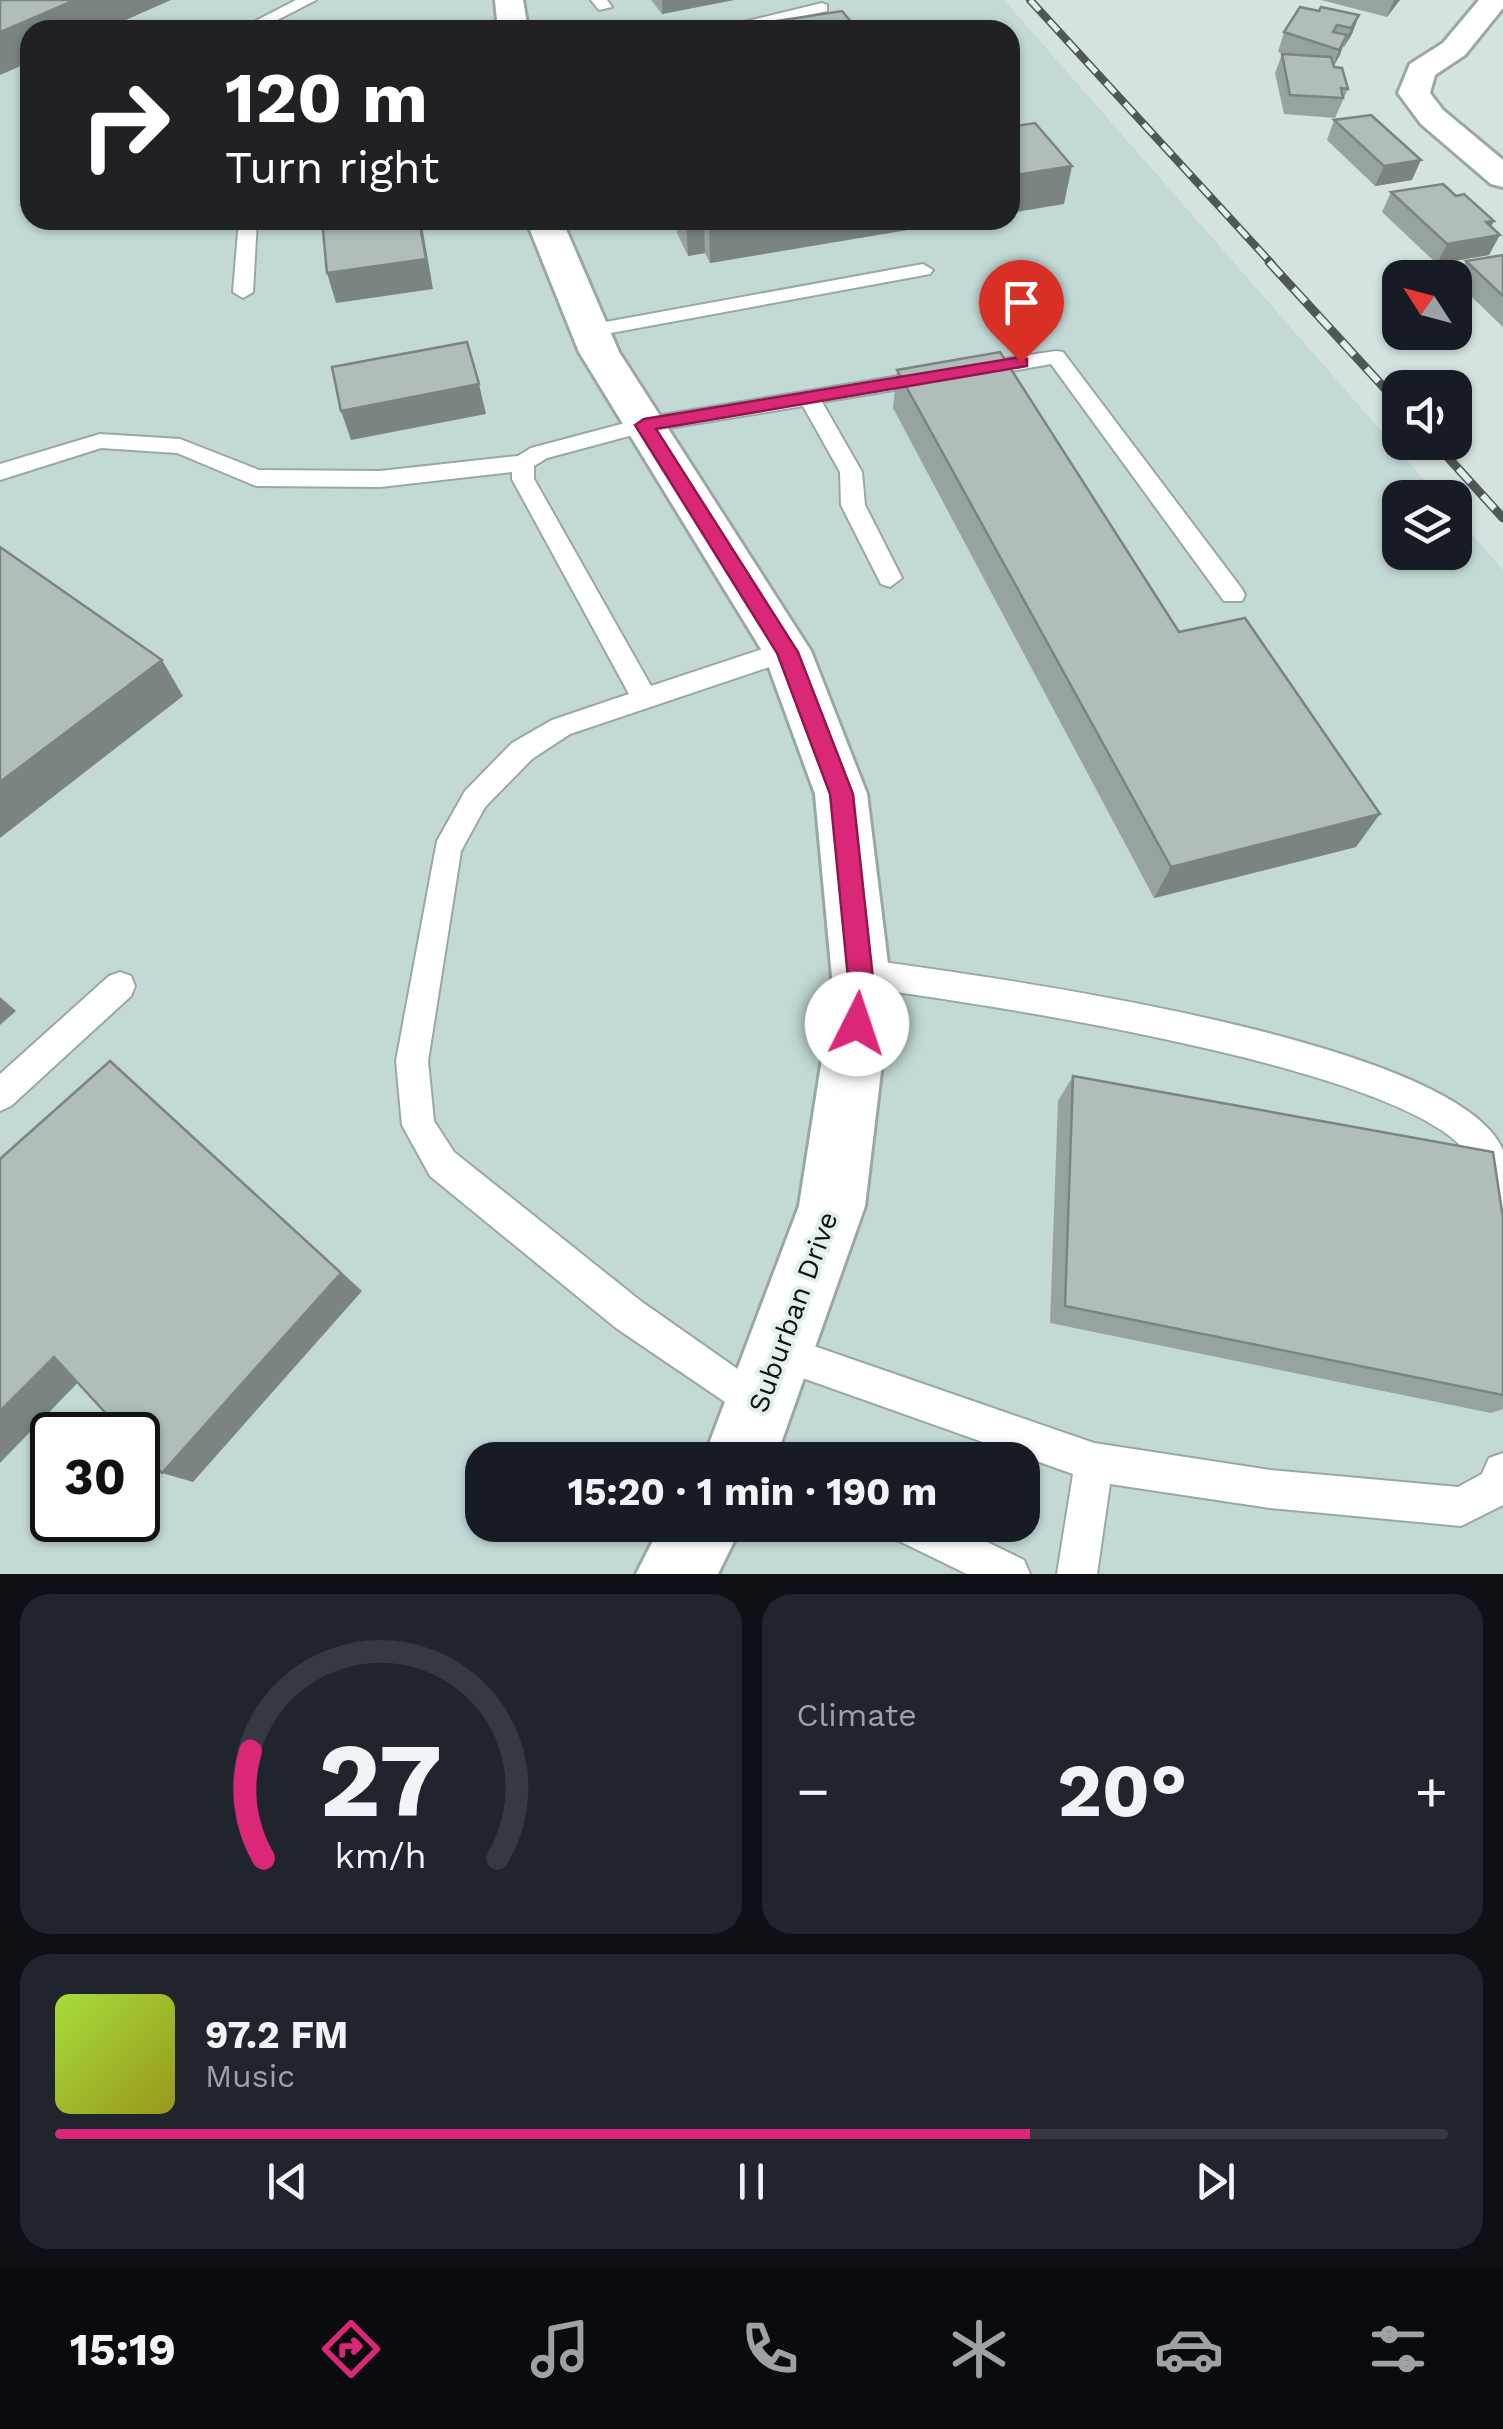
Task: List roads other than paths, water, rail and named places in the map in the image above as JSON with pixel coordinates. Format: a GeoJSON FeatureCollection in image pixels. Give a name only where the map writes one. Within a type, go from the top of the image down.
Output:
{"type":"FeatureCollection","features":[{"type":"Feature","properties":{"kind":"street"},"geometry":{"type":"LineString","coordinates":[[1494,0],[1454,50],[1421,71],[1414,93],[1432,118],[1503,177]]}},
{"type":"Feature","properties":{"kind":"street","name":"Suburban Drive"},"geometry":{"type":"LineString","coordinates":[[548,230],[589,331],[787,652],[841,794],[860,973],[832,1206],[779,1352],[753,1442]]}},
{"type":"Feature","properties":{"kind":"street"},"geometry":{"type":"LineString","coordinates":[[674,1574],[694,1542]]}},
{"type":"Feature","properties":{"kind":"lane"},"geometry":{"type":"LineString","coordinates":[[267,20],[308,0]]}},
{"type":"Feature","properties":{"kind":"lane"},"geometry":{"type":"LineString","coordinates":[[766,20],[822,8]]}},
{"type":"Feature","properties":{"kind":"lane"},"geometry":{"type":"LineString","coordinates":[[243,292],[247,230]]}},
{"type":"Feature","properties":{"kind":"lane"},"geometry":{"type":"LineString","coordinates":[[589,331],[924,270]]}},
{"type":"Feature","properties":{"kind":"lane"},"geometry":{"type":"LineString","coordinates":[[0,472],[100,440],[180,446],[256,478],[380,478],[524,463],[538,454],[644,425],[1056,356],[1233,594]]}},
{"type":"Feature","properties":{"kind":"lane"},"geometry":{"type":"LineString","coordinates":[[809,398],[851,472],[853,505],[890,578]]}},
{"type":"Feature","properties":{"kind":"lane"},"geometry":{"type":"LineString","coordinates":[[524,463],[523,479],[645,699]]}},
{"type":"Feature","properties":{"kind":"lane"},"geometry":{"type":"LineString","coordinates":[[750,1442],[629,1315],[442,1164],[418,1125],[412,1061],[447,850],[476,799],[522,751],[561,727],[787,652]]}},
{"type":"Feature","properties":{"kind":"lane"},"geometry":{"type":"LineString","coordinates":[[860,973],[1046,998],[1353,1072],[1442,1110],[1487,1151],[1503,1229]]}},
{"type":"Feature","properties":{"kind":"lane"},"geometry":{"type":"LineString","coordinates":[[0,1094],[120,986]]}},
{"type":"Feature","properties":{"kind":"lane"},"geometry":{"type":"LineString","coordinates":[[779,1352],[1094,1462],[1270,1489],[1461,1508],[1496,1488],[1503,1472]]}},
{"type":"Feature","properties":{"kind":"lane"},"geometry":{"type":"LineString","coordinates":[[1076,1574],[1094,1462]]}},
{"type":"Feature","properties":{"kind":"lane"},"geometry":{"type":"LineString","coordinates":[[944,1542],[1010,1574]]}},
{"type":"Feature","properties":{"kind":"railway"},"geometry":{"type":"LineString","coordinates":[[1030,0],[1272,264]]}},
{"type":"Feature","properties":{"kind":"railway"},"geometry":{"type":"LineString","coordinates":[[1269,262],[1382,385]]}},
{"type":"Feature","properties":{"kind":"railway"},"geometry":{"type":"LineString","coordinates":[[1450,460],[1503,518]]}}]}
